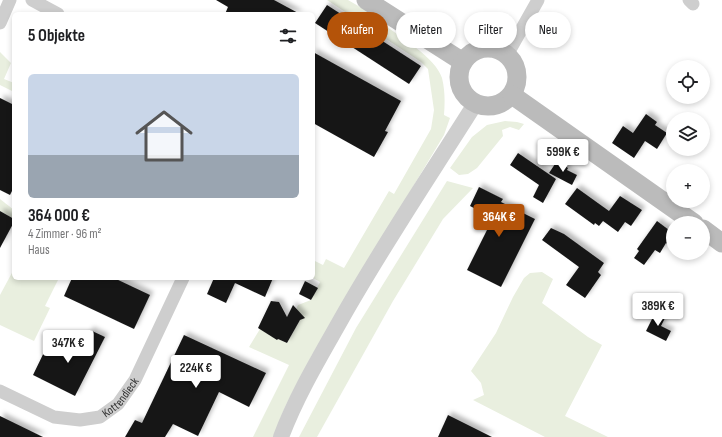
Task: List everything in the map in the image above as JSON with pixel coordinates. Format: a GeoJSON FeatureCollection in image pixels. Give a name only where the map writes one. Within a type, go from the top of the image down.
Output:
{"type":"FeatureCollection","features":[{"type":"Feature","properties":{"kind":"main road"},"geometry":{"type":"LineString","coordinates":[[366,0],[463,62]]}},
{"type":"Feature","properties":{"kind":"main road"},"geometry":{"type":"LineString","coordinates":[[482,48],[499,50],[507,55],[513,61],[517,74],[516,87],[512,95],[499,105],[491,106],[475,104],[468,100],[460,87],[458,79],[459,71],[466,57],[474,51],[482,48]]}},
{"type":"Feature","properties":{"kind":"main road"},"geometry":{"type":"LineString","coordinates":[[512,95],[684,216]]}},
{"type":"Feature","properties":{"kind":"main road"},"geometry":{"type":"LineString","coordinates":[[710,234],[722,243]]}},
{"type":"Feature","properties":{"kind":"street"},"geometry":{"type":"LineString","coordinates":[[0,23],[10,0]]}},
{"type":"Feature","properties":{"kind":"street"},"geometry":{"type":"LineString","coordinates":[[32,0],[54,12]]}},
{"type":"Feature","properties":{"kind":"street"},"geometry":{"type":"LineString","coordinates":[[507,55],[538,0]]}},
{"type":"Feature","properties":{"kind":"street"},"geometry":{"type":"LineString","coordinates":[[281,437],[288,418],[314,368],[360,287],[433,168],[475,104]]}},
{"type":"Feature","properties":{"kind":"street","name":"Kottendieck"},"geometry":{"type":"LineString","coordinates":[[0,391],[54,417],[80,420],[100,417],[118,404],[135,380],[182,280]]}},
{"type":"Feature","properties":{"kind":"green space"},"geometry":{"type":"Polygon","coordinates":[[[327,0],[348,0],[369,12],[345,12],[327,0]]]}},
{"type":"Feature","properties":{"kind":"green space"},"geometry":{"type":"Polygon","coordinates":[[[388,28],[396,33],[396,46],[388,40],[388,28]]]}},
{"type":"Feature","properties":{"kind":"green space"},"geometry":{"type":"Polygon","coordinates":[[[400,48],[416,48],[425,55],[438,70],[444,87],[444,115],[450,118],[444,135],[312,355],[285,407],[273,437],[253,437],[289,365],[249,347],[260,329],[287,343],[300,320],[295,312],[298,305],[311,300],[320,282],[315,279],[315,261],[323,265],[326,259],[344,268],[389,191],[394,194],[431,129],[434,110],[428,69],[421,62],[400,48]]]}},
{"type":"Feature","properties":{"kind":"green space"},"geometry":{"type":"Polygon","coordinates":[[[0,52],[11,63],[4,79],[12,82],[12,91],[0,85],[0,52]]]}},
{"type":"Feature","properties":{"kind":"green space"},"geometry":{"type":"Polygon","coordinates":[[[505,121],[524,124],[519,130],[510,127],[502,130],[503,136],[477,168],[468,174],[459,175],[450,168],[472,137],[487,125],[505,121]]]}},
{"type":"Feature","properties":{"kind":"green space"},"geometry":{"type":"Polygon","coordinates":[[[447,181],[473,188],[443,219],[393,301],[317,437],[299,437],[356,328],[447,181]]]}},
{"type":"Feature","properties":{"kind":"green space"},"geometry":{"type":"Polygon","coordinates":[[[0,199],[12,208],[12,218],[0,211],[0,199]]]}},
{"type":"Feature","properties":{"kind":"green space"},"geometry":{"type":"Polygon","coordinates":[[[542,272],[553,279],[542,303],[588,337],[602,345],[565,416],[608,437],[545,437],[473,400],[484,395],[481,383],[471,371],[496,333],[524,278],[530,273],[542,272]]]}},
{"type":"Feature","properties":{"kind":"green space"},"geometry":{"type":"Polygon","coordinates":[[[12,273],[12,280],[58,280],[45,306],[50,308],[34,341],[0,325],[0,295],[12,273]]]}},
{"type":"Feature","properties":{"kind":"building"},"geometry":{"type":"Polygon","coordinates":[[[216,0],[274,0],[296,12],[226,12],[228,7],[216,0]]]}},
{"type":"Feature","properties":{"kind":"building"},"geometry":{"type":"Polygon","coordinates":[[[327,5],[338,12],[327,12],[327,31],[315,23],[327,5]]]}},
{"type":"Feature","properties":{"kind":"building"},"geometry":{"type":"Polygon","coordinates":[[[388,45],[421,66],[409,84],[354,48],[388,48],[388,45]]]}},
{"type":"Feature","properties":{"kind":"building"},"geometry":{"type":"Polygon","coordinates":[[[315,53],[401,101],[385,131],[388,132],[374,157],[315,124],[315,53]]]}},
{"type":"Feature","properties":{"kind":"building"},"geometry":{"type":"Polygon","coordinates":[[[0,98],[12,104],[12,191],[10,195],[0,190],[0,98]]]}},
{"type":"Feature","properties":{"kind":"building"},"geometry":{"type":"Polygon","coordinates":[[[646,114],[657,122],[655,125],[666,132],[666,135],[657,149],[645,141],[634,158],[612,143],[623,126],[633,133],[646,114]]]}},
{"type":"Feature","properties":{"kind":"building"},"geometry":{"type":"Polygon","coordinates":[[[518,153],[556,179],[543,203],[533,197],[539,185],[510,165],[518,153]]]}},
{"type":"Feature","properties":{"kind":"building"},"geometry":{"type":"Polygon","coordinates":[[[557,161],[568,168],[567,170],[577,175],[572,185],[549,173],[557,161]]]}},
{"type":"Feature","properties":{"kind":"building"},"geometry":{"type":"Polygon","coordinates":[[[479,187],[503,199],[501,202],[535,219],[501,287],[467,270],[493,218],[470,206],[479,187]]]}},
{"type":"Feature","properties":{"kind":"building"},"geometry":{"type":"Polygon","coordinates":[[[577,188],[609,211],[620,196],[642,210],[631,226],[625,222],[618,232],[603,221],[599,226],[595,223],[594,225],[565,204],[577,188]]]}},
{"type":"Feature","properties":{"kind":"building"},"geometry":{"type":"Polygon","coordinates":[[[0,211],[12,218],[12,226],[0,248],[0,211]]]}},
{"type":"Feature","properties":{"kind":"building"},"geometry":{"type":"Polygon","coordinates":[[[657,221],[666,228],[666,243],[660,253],[655,250],[644,265],[634,258],[639,251],[637,249],[657,221]]]}},
{"type":"Feature","properties":{"kind":"building"},"geometry":{"type":"Polygon","coordinates":[[[551,228],[564,234],[604,263],[598,272],[601,275],[585,298],[566,285],[579,267],[542,240],[551,228]]]}},
{"type":"Feature","properties":{"kind":"building"},"geometry":{"type":"Polygon","coordinates":[[[71,280],[118,280],[150,295],[134,329],[64,296],[71,280]]]}},
{"type":"Feature","properties":{"kind":"building"},"geometry":{"type":"Polygon","coordinates":[[[213,280],[272,280],[265,297],[235,283],[226,303],[207,294],[213,280]]]}},
{"type":"Feature","properties":{"kind":"building"},"geometry":{"type":"Polygon","coordinates":[[[305,281],[318,288],[311,300],[299,294],[305,281]]]}},
{"type":"Feature","properties":{"kind":"building"},"geometry":{"type":"Polygon","coordinates":[[[271,301],[279,302],[287,317],[293,305],[305,318],[300,320],[287,343],[278,339],[277,340],[258,328],[271,301]]]}},
{"type":"Feature","properties":{"kind":"building"},"geometry":{"type":"Polygon","coordinates":[[[656,311],[666,316],[661,326],[671,331],[666,341],[646,331],[656,311]]]}},
{"type":"Feature","properties":{"kind":"building"},"geometry":{"type":"Polygon","coordinates":[[[90,330],[105,337],[75,396],[33,375],[50,340],[78,354],[90,330]]]}},
{"type":"Feature","properties":{"kind":"building"},"geometry":{"type":"Polygon","coordinates":[[[184,335],[266,373],[249,407],[219,392],[198,436],[173,424],[165,437],[125,437],[135,420],[142,423],[184,335]]]}},
{"type":"Feature","properties":{"kind":"building"},"geometry":{"type":"Polygon","coordinates":[[[448,415],[492,437],[438,437],[448,415]]]}},
{"type":"Feature","properties":{"kind":"building"},"geometry":{"type":"Polygon","coordinates":[[[0,416],[43,437],[0,437],[0,416]]]}}]}
